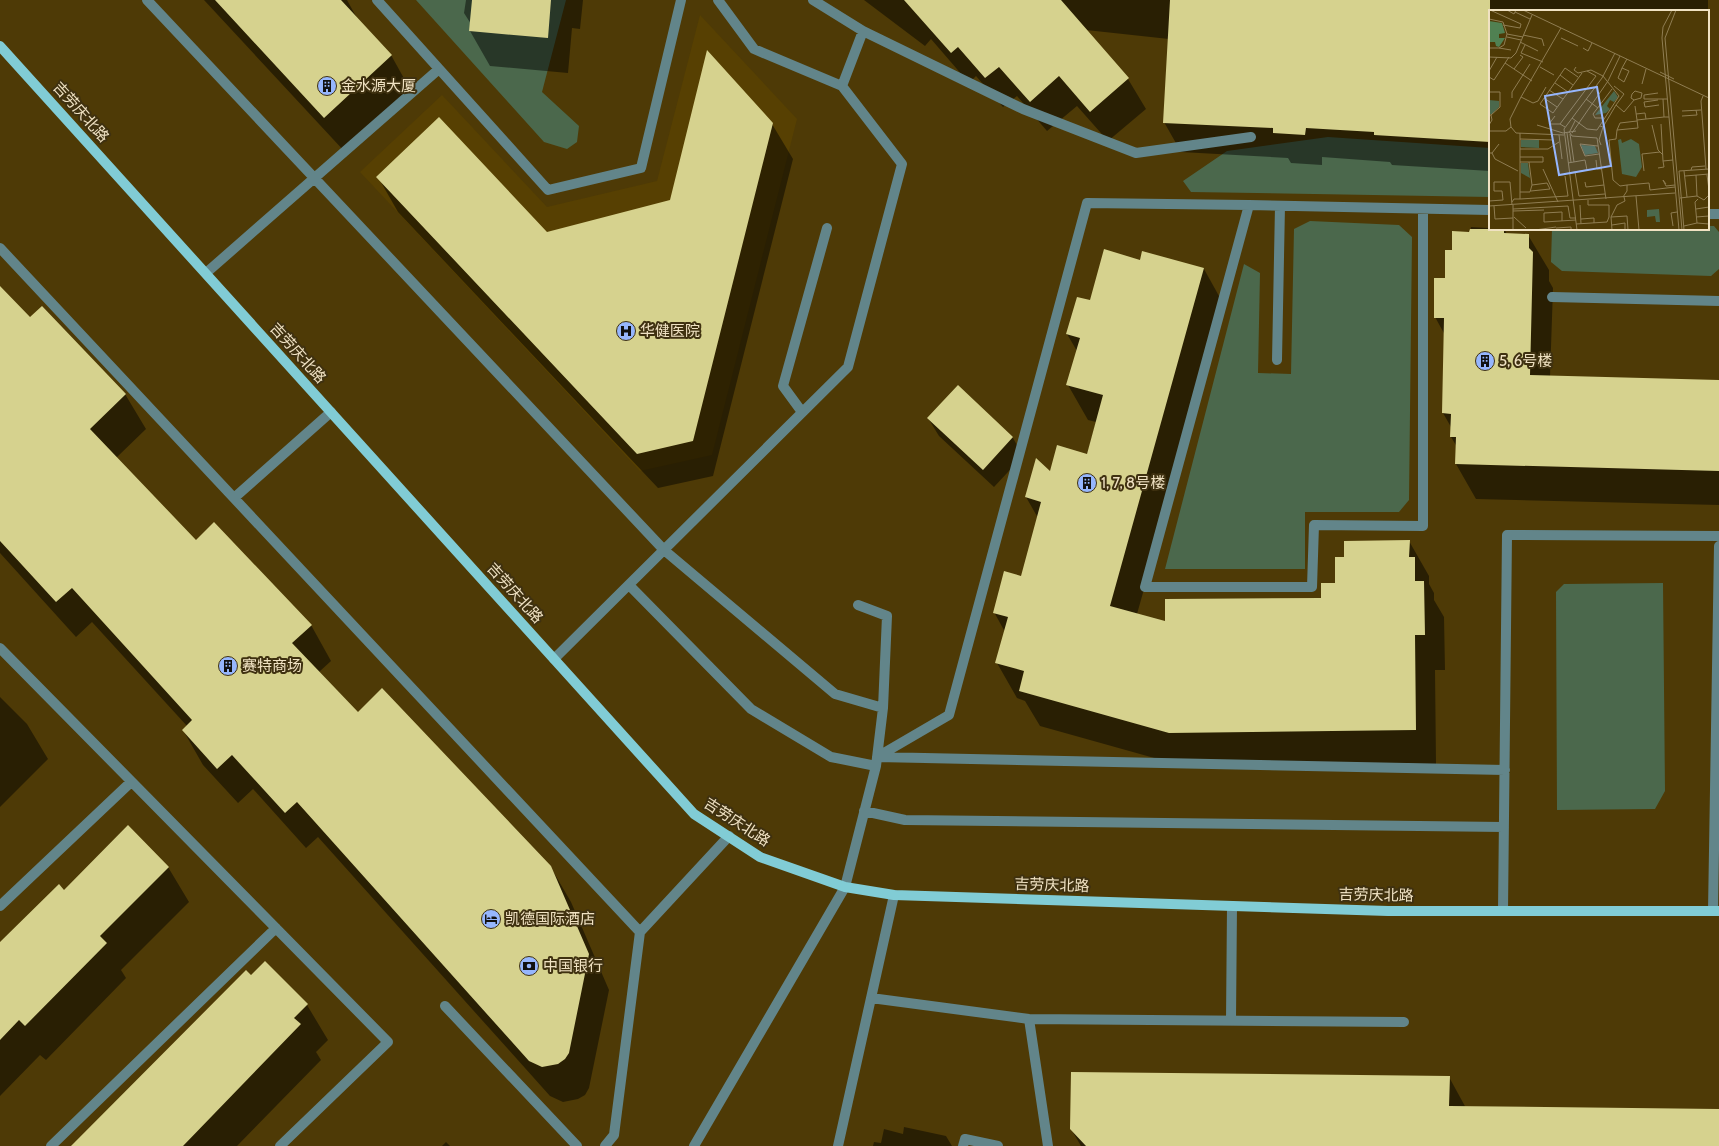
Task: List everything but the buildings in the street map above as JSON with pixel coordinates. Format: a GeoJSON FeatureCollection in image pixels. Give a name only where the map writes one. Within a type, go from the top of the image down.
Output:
{"type":"FeatureCollection","features":[{"type":"Feature","properties":{"kind":"main road","name":"吉劳庆北路"},"geometry":{"type":"LineString","coordinates":[[0,46],[694,814],[760,857],[844,887],[894,894],[1388,911],[1716,911]]}},
{"type":"Feature","properties":{"kind":"lane"},"geometry":{"type":"LineString","coordinates":[[147,0],[664,550],[834,694],[883,708]]}},
{"type":"Feature","properties":{"kind":"lane"},"geometry":{"type":"LineString","coordinates":[[377,0],[548,190],[641,168],[681,0]]}},
{"type":"Feature","properties":{"kind":"lane"},"geometry":{"type":"LineString","coordinates":[[554,659],[848,367],[902,164],[842,86],[754,49],[718,0]]}},
{"type":"Feature","properties":{"kind":"lane"},"geometry":{"type":"LineString","coordinates":[[813,0],[863,31],[1023,109],[1136,153],[1251,137]]}},
{"type":"Feature","properties":{"kind":"lane"},"geometry":{"type":"LineString","coordinates":[[842,86],[863,31]]}},
{"type":"Feature","properties":{"kind":"lane"},"geometry":{"type":"LineString","coordinates":[[206,274],[439,68]]}},
{"type":"Feature","properties":{"kind":"lane"},"geometry":{"type":"LineString","coordinates":[[876,762],[949,715],[1087,203],[1489,210]]}},
{"type":"Feature","properties":{"kind":"lane"},"geometry":{"type":"LineString","coordinates":[[1249,205],[1144,587],[1312,587],[1314,525],[1423,526],[1424,209]]}},
{"type":"Feature","properties":{"kind":"lane"},"geometry":{"type":"LineString","coordinates":[[1277,360],[1280,206]]}},
{"type":"Feature","properties":{"kind":"lane"},"geometry":{"type":"LineString","coordinates":[[802,412],[783,386],[827,228]]}},
{"type":"Feature","properties":{"kind":"lane"},"geometry":{"type":"LineString","coordinates":[[0,248],[640,932]]}},
{"type":"Feature","properties":{"kind":"lane"},"geometry":{"type":"LineString","coordinates":[[1552,298],[1719,301]]}},
{"type":"Feature","properties":{"kind":"lane"},"geometry":{"type":"LineString","coordinates":[[234,498],[331,412]]}},
{"type":"Feature","properties":{"kind":"lane"},"geometry":{"type":"LineString","coordinates":[[1503,911],[1507,535],[1719,536]]}},
{"type":"Feature","properties":{"kind":"lane"},"geometry":{"type":"LineString","coordinates":[[1716,911],[1719,546]]}},
{"type":"Feature","properties":{"kind":"lane"},"geometry":{"type":"LineString","coordinates":[[628,585],[751,709],[831,756],[876,762],[1505,770]]}},
{"type":"Feature","properties":{"kind":"lane"},"geometry":{"type":"LineString","coordinates":[[694,1146],[844,887],[876,762],[883,708],[887,616],[858,605]]}},
{"type":"Feature","properties":{"kind":"lane"},"geometry":{"type":"LineString","coordinates":[[0,648],[388,1042],[280,1146]]}},
{"type":"Feature","properties":{"kind":"lane"},"geometry":{"type":"LineString","coordinates":[[0,906],[131,782]]}},
{"type":"Feature","properties":{"kind":"lane"},"geometry":{"type":"LineString","coordinates":[[864,811],[904,820],[1504,827]]}},
{"type":"Feature","properties":{"kind":"lane"},"geometry":{"type":"LineString","coordinates":[[605,1146],[614,1135],[640,932],[729,836]]}},
{"type":"Feature","properties":{"kind":"lane"},"geometry":{"type":"LineString","coordinates":[[838,1146],[894,894]]}},
{"type":"Feature","properties":{"kind":"lane"},"geometry":{"type":"LineString","coordinates":[[1231,1020],[1232,906]]}},
{"type":"Feature","properties":{"kind":"lane"},"geometry":{"type":"LineString","coordinates":[[51,1146],[276,928]]}},
{"type":"Feature","properties":{"kind":"lane"},"geometry":{"type":"LineString","coordinates":[[871,998],[1029,1019],[1404,1022]]}},
{"type":"Feature","properties":{"kind":"lane"},"geometry":{"type":"LineString","coordinates":[[445,1006],[577,1146]]}},
{"type":"Feature","properties":{"kind":"lane"},"geometry":{"type":"LineString","coordinates":[[1029,1019],[1048,1146]]}},
{"type":"Feature","properties":{"kind":"lane"},"geometry":{"type":"LineString","coordinates":[[963,1146],[965,1139],[998,1146]]}},
{"type":"Feature","properties":{"kind":"shaded area","name":"华健医院"},"geometry":{"type":"Polygon","coordinates":[[[700,15],[797,119],[712,455],[640,471],[360,172],[442,95],[547,207],[657,181],[700,15]]]}},
{"type":"Feature","properties":{"kind":"green space"},"geometry":{"type":"Polygon","coordinates":[[[416,0],[566,0],[542,92],[579,126],[577,142],[567,149],[544,142],[416,0]]]}},
{"type":"Feature","properties":{"kind":"green space"},"geometry":{"type":"Polygon","coordinates":[[[1328,137],[1489,148],[1489,197],[1191,192],[1183,181],[1227,151],[1328,137]]]}},
{"type":"Feature","properties":{"kind":"green space"},"geometry":{"type":"Polygon","coordinates":[[[1310,221],[1399,225],[1412,237],[1409,500],[1399,512],[1305,512],[1305,569],[1165,569],[1244,264],[1260,273],[1258,373],[1291,374],[1294,229],[1310,221]]]}},
{"type":"Feature","properties":{"kind":"green space"},"geometry":{"type":"Polygon","coordinates":[[[1709,226],[1714,226],[1719,232],[1719,269],[1711,276],[1562,271],[1551,262],[1552,230],[1709,230],[1709,226]]]}},
{"type":"Feature","properties":{"kind":"green space"},"geometry":{"type":"Polygon","coordinates":[[[1663,583],[1665,791],[1655,809],[1557,810],[1556,592],[1564,584],[1663,583]]]}},
{"type":"Feature","properties":{"kind":"place","name":"金水源大厦"},"geometry":{"type":"Point","coordinates":[327,86]}},
{"type":"Feature","properties":{"kind":"place","name":"华健医院"},"geometry":{"type":"Point","coordinates":[626,331]}},
{"type":"Feature","properties":{"kind":"place","name":"5, 6号楼"},"geometry":{"type":"Point","coordinates":[1485,361]}},
{"type":"Feature","properties":{"kind":"place","name":"1, 7, 8号楼"},"geometry":{"type":"Point","coordinates":[1087,483]}},
{"type":"Feature","properties":{"kind":"place","name":"赛特商场"},"geometry":{"type":"Point","coordinates":[228,666]}},
{"type":"Feature","properties":{"kind":"place","name":"凯德国际酒店"},"geometry":{"type":"Point","coordinates":[491,919]}},
{"type":"Feature","properties":{"kind":"place","name":"中国银行"},"geometry":{"type":"Point","coordinates":[529,966]}}]}
